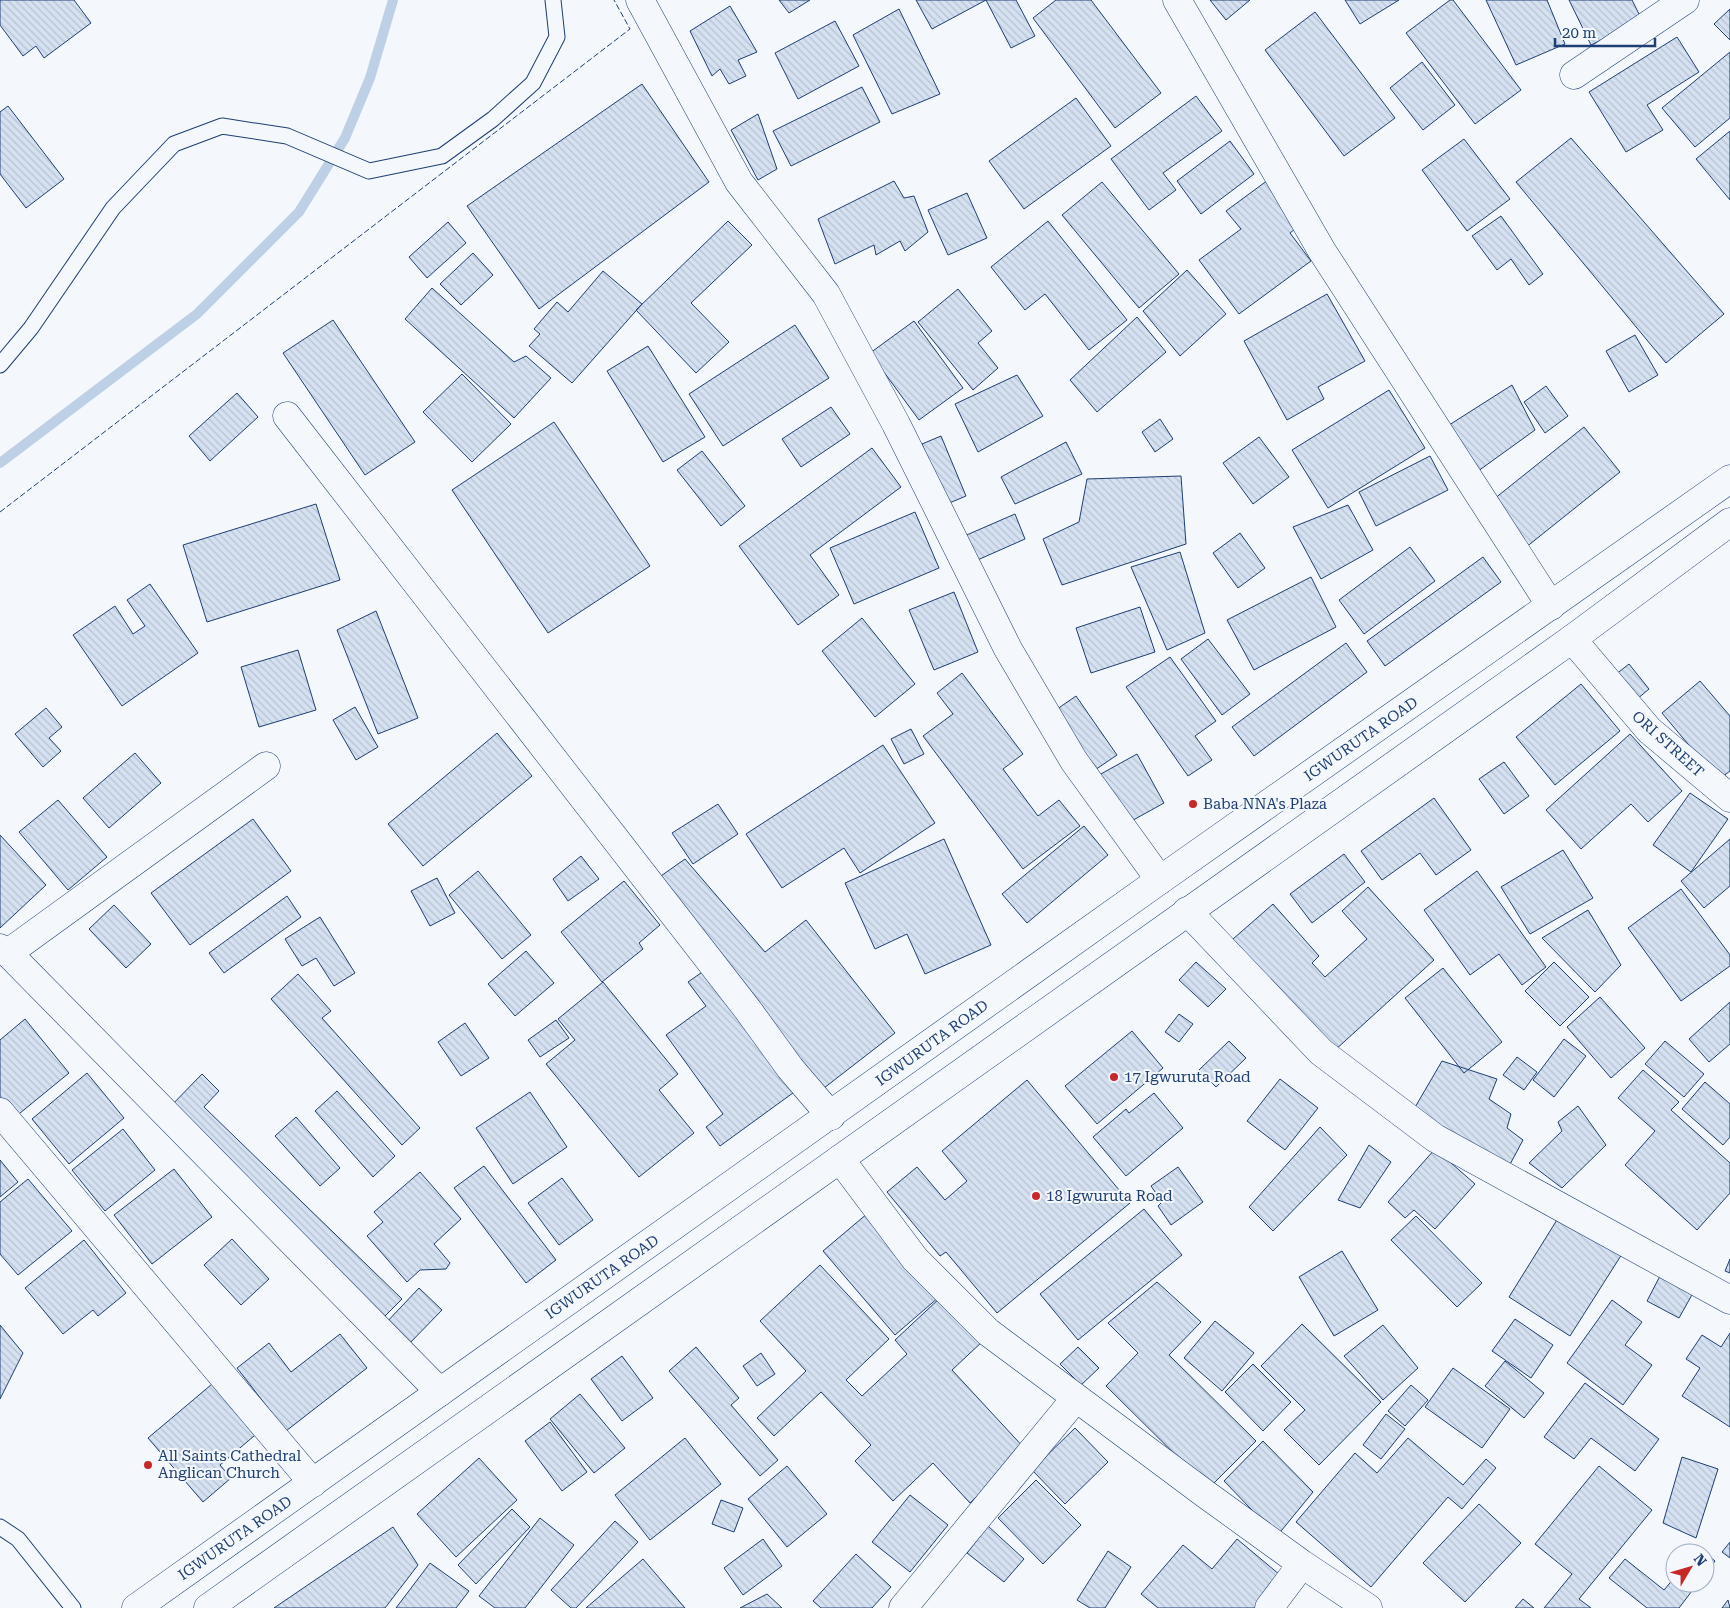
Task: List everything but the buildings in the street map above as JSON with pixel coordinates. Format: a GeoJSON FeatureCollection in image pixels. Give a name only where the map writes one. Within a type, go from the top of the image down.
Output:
{"type":"FeatureCollection","features":[{"type":"Feature","properties":{"kind":"street"},"geometry":{"type":"LineString","coordinates":[[640,0],[739,182],[826,294],[896,424],[1008,649],[1074,761],[1160,880]]}},
{"type":"Feature","properties":{"kind":"street"},"geometry":{"type":"LineString","coordinates":[[1177,0],[1322,250],[1551,606]]}},
{"type":"Feature","properties":{"kind":"street"},"geometry":{"type":"LineString","coordinates":[[1574,75],[1685,0]]}},
{"type":"Feature","properties":{"kind":"street"},"geometry":{"type":"LineString","coordinates":[[287,416],[748,1010],[790,1068],[831,1116]]}},
{"type":"Feature","properties":{"kind":"street","name":"IGWURUTA ROAD"},"geometry":{"type":"LineString","coordinates":[[136,1608],[831,1116],[1160,880],[1730,479]]}},
{"type":"Feature","properties":{"kind":"street"},"geometry":{"type":"LineString","coordinates":[[218,1606],[1187,911],[1572,639],[1730,522]]}},
{"type":"Feature","properties":{"kind":"street","name":"ORI STREET"},"geometry":{"type":"LineString","coordinates":[[1572,639],[1649,730],[1730,798]]}},
{"type":"Feature","properties":{"kind":"street"},"geometry":{"type":"LineString","coordinates":[[266,766],[4,950],[440,1392]]}},
{"type":"Feature","properties":{"kind":"street"},"geometry":{"type":"LineString","coordinates":[[1187,911],[1321,1052],[1435,1138],[1730,1300]]}},
{"type":"Feature","properties":{"kind":"street"},"geometry":{"type":"LineString","coordinates":[[0,1112],[313,1483]]}},
{"type":"Feature","properties":{"kind":"street"},"geometry":{"type":"LineString","coordinates":[[840,1159],[914,1259],[988,1332],[1302,1564],[1368,1608]]}},
{"type":"Feature","properties":{"kind":"street"},"geometry":{"type":"LineString","coordinates":[[903,1608],[1076,1398]]}},
{"type":"Feature","properties":{"kind":"street"},"geometry":{"type":"LineString","coordinates":[[1269,1608],[1302,1564]]}},
{"type":"Feature","properties":{"kind":"lane"},"geometry":{"type":"LineString","coordinates":[[0,365],[32,328],[112,208],[174,144],[222,126],[287,136],[369,171],[442,156],[493,119],[533,83],[557,37],[552,0]]}},
{"type":"Feature","properties":{"kind":"lane"},"geometry":{"type":"LineString","coordinates":[[0,1527],[18,1538],[72,1608]]}},
{"type":"Feature","properties":{"kind":"waterway"},"geometry":{"type":"LineString","coordinates":[[0,463],[197,314],[299,212],[345,138],[370,78],[393,0]]}},
{"type":"Feature","properties":{"kind":"fence"},"geometry":{"type":"LineString","coordinates":[[0,512],[630,29],[614,0]]}},
{"type":"Feature","properties":{"kind":"place","name":"Baba NNA's Plaza"},"geometry":{"type":"Point","coordinates":[1193,804]}},
{"type":"Feature","properties":{"kind":"place","name":"17 Igwuruta Road"},"geometry":{"type":"Point","coordinates":[1114,1077]}},
{"type":"Feature","properties":{"kind":"place","name":"18 Igwuruta Road"},"geometry":{"type":"Point","coordinates":[1036,1196]}},
{"type":"Feature","properties":{"kind":"place","name":"All Saints Cathedral Anglican Church"},"geometry":{"type":"Point","coordinates":[148,1465]}}]}
